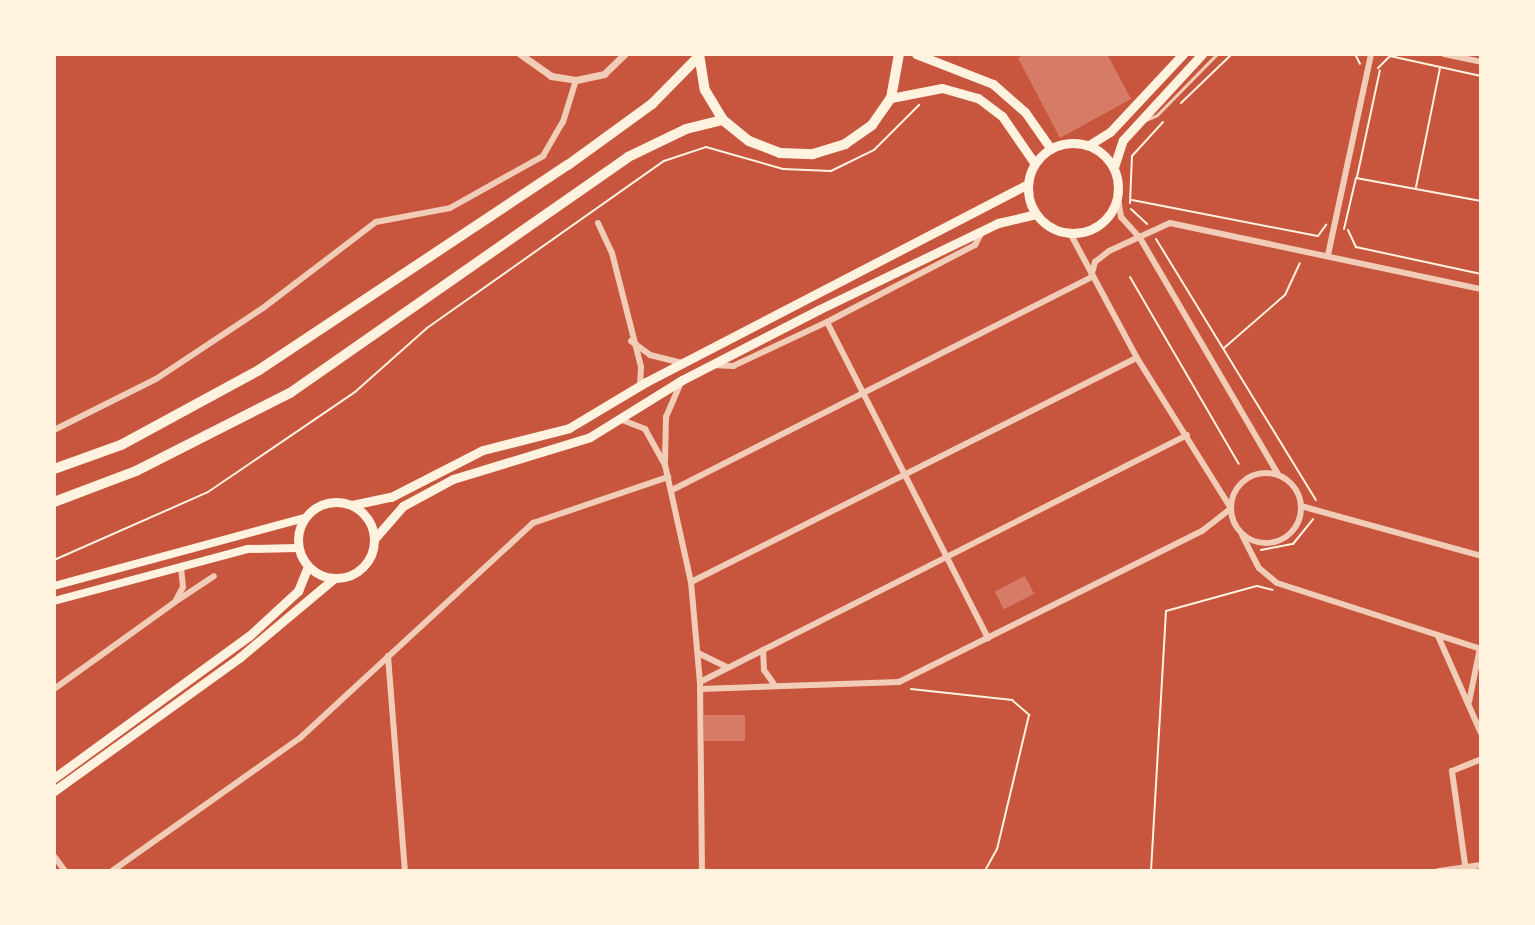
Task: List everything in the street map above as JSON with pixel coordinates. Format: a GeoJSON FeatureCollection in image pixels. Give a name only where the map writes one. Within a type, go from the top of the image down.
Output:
{"type":"FeatureCollection","features":[{"type":"Feature","properties":{"kind":"highway"},"geometry":{"type":"LineString","coordinates":[[699,55],[705,90],[723,120],[749,141],[770,149],[813,154],[845,144],[863,131],[891,98],[899,54]]}},
{"type":"Feature","properties":{"kind":"highway"},"geometry":{"type":"LineString","coordinates":[[54,469],[121,445],[259,370],[568,165],[652,104],[699,55]]}},
{"type":"Feature","properties":{"kind":"highway"},"geometry":{"type":"LineString","coordinates":[[54,502],[136,471],[290,393],[628,157],[686,129],[723,120]]}},
{"type":"Feature","properties":{"kind":"main road"},"geometry":{"type":"LineString","coordinates":[[916,54],[993,84],[1025,112],[1051,149]]}},
{"type":"Feature","properties":{"kind":"main road"},"geometry":{"type":"LineString","coordinates":[[1089,145],[1110,132],[1183,54]]}},
{"type":"Feature","properties":{"kind":"main road"},"geometry":{"type":"LineString","coordinates":[[55,788],[239,658],[333,579],[363,568],[375,538],[403,506],[453,479],[552,450],[622,420],[682,380],[1015,216],[1036,214],[1070,233],[1101,225],[1118,198],[1114,167],[1123,140],[1202,54]]}},
{"type":"Feature","properties":{"kind":"main road"},"geometry":{"type":"LineString","coordinates":[[891,98],[927,89],[978,98],[1002,116],[1035,164]]}},
{"type":"Feature","properties":{"kind":"main road"},"geometry":{"type":"LineString","coordinates":[[1036,214],[1028,184],[1035,164],[1051,149],[1069,143],[1089,145],[1114,167]]}},
{"type":"Feature","properties":{"kind":"main road"},"geometry":{"type":"LineString","coordinates":[[54,586],[305,518],[321,505],[352,505],[391,497],[483,450],[569,428],[682,363],[1028,184]]}},
{"type":"Feature","properties":{"kind":"main road"},"geometry":{"type":"LineString","coordinates":[[352,505],[368,519],[375,538]]}},
{"type":"Feature","properties":{"kind":"main road"},"geometry":{"type":"LineString","coordinates":[[305,518],[298,548],[308,566],[333,579]]}},
{"type":"Feature","properties":{"kind":"main road"},"geometry":{"type":"LineString","coordinates":[[54,601],[261,546],[298,548]]}},
{"type":"Feature","properties":{"kind":"main road"},"geometry":{"type":"LineString","coordinates":[[55,788],[249,636],[298,591],[308,566]]}},
{"type":"Feature","properties":{"kind":"street"},"geometry":{"type":"LineString","coordinates":[[520,54],[551,76],[576,80],[604,74],[625,54]]}},
{"type":"Feature","properties":{"kind":"street"},"geometry":{"type":"LineString","coordinates":[[1328,255],[1371,54]]}},
{"type":"Feature","properties":{"kind":"street"},"geometry":{"type":"LineString","coordinates":[[1444,54],[1481,62]]}},
{"type":"Feature","properties":{"kind":"street"},"geometry":{"type":"LineString","coordinates":[[54,430],[156,379],[263,308],[376,222],[450,208],[543,156],[563,122],[576,80]]}},
{"type":"Feature","properties":{"kind":"street"},"geometry":{"type":"LineString","coordinates":[[1118,198],[1121,217],[1140,238],[1278,474],[1296,489],[1301,506],[1300,519],[1286,537],[1270,543],[1242,535]]}},
{"type":"Feature","properties":{"kind":"street"},"geometry":{"type":"LineString","coordinates":[[598,223],[612,253],[643,384]]}},
{"type":"Feature","properties":{"kind":"street"},"geometry":{"type":"LineString","coordinates":[[672,490],[1091,277],[1095,262],[1151,230],[1170,223],[1481,289]]}},
{"type":"Feature","properties":{"kind":"street"},"geometry":{"type":"LineString","coordinates":[[713,365],[733,366],[827,322],[975,245],[983,231]]}},
{"type":"Feature","properties":{"kind":"street"},"geometry":{"type":"LineString","coordinates":[[1070,233],[1137,358],[1230,508],[1259,568],[1277,583],[1481,647],[1469,702]]}},
{"type":"Feature","properties":{"kind":"street"},"geometry":{"type":"LineString","coordinates":[[827,322],[988,638]]}},
{"type":"Feature","properties":{"kind":"street"},"geometry":{"type":"LineString","coordinates":[[631,341],[650,355],[682,363]]}},
{"type":"Feature","properties":{"kind":"street"},"geometry":{"type":"LineString","coordinates":[[691,582],[1137,358]]}},
{"type":"Feature","properties":{"kind":"street"},"geometry":{"type":"LineString","coordinates":[[682,380],[665,421],[665,465],[691,582],[698,653],[702,871]]}},
{"type":"Feature","properties":{"kind":"street"},"geometry":{"type":"LineString","coordinates":[[622,420],[645,429],[665,465]]}},
{"type":"Feature","properties":{"kind":"street"},"geometry":{"type":"LineString","coordinates":[[700,686],[728,667],[1187,435]]}},
{"type":"Feature","properties":{"kind":"street"},"geometry":{"type":"LineString","coordinates":[[700,686],[899,682],[1202,531],[1230,508],[1235,489],[1245,478],[1261,472],[1278,474]]}},
{"type":"Feature","properties":{"kind":"street"},"geometry":{"type":"LineString","coordinates":[[112,871],[300,738],[533,523],[668,477]]}},
{"type":"Feature","properties":{"kind":"street"},"geometry":{"type":"LineString","coordinates":[[1301,506],[1481,556]]}},
{"type":"Feature","properties":{"kind":"street"},"geometry":{"type":"LineString","coordinates":[[175,602],[183,587],[181,568]]}},
{"type":"Feature","properties":{"kind":"street"},"geometry":{"type":"LineString","coordinates":[[54,687],[214,576]]}},
{"type":"Feature","properties":{"kind":"street"},"geometry":{"type":"LineString","coordinates":[[1438,636],[1481,733]]}},
{"type":"Feature","properties":{"kind":"street"},"geometry":{"type":"LineString","coordinates":[[763,650],[764,670],[775,686]]}},
{"type":"Feature","properties":{"kind":"street"},"geometry":{"type":"LineString","coordinates":[[698,653],[728,667]]}},
{"type":"Feature","properties":{"kind":"street"},"geometry":{"type":"LineString","coordinates":[[388,656],[405,871]]}},
{"type":"Feature","properties":{"kind":"street"},"geometry":{"type":"LineString","coordinates":[[1466,869],[1452,771],[1481,759]]}},
{"type":"Feature","properties":{"kind":"street"},"geometry":{"type":"LineString","coordinates":[[54,856],[65,871]]}},
{"type":"Feature","properties":{"kind":"street"},"geometry":{"type":"LineString","coordinates":[[1439,871],[1481,865]]}},
{"type":"Feature","properties":{"kind":"lane"},"geometry":{"type":"LineString","coordinates":[[1139,123],[1157,115],[1217,54]]}},
{"type":"Feature","properties":{"kind":"path"},"geometry":{"type":"LineString","coordinates":[[1175,110],[1232,54]]}},
{"type":"Feature","properties":{"kind":"path"},"geometry":{"type":"LineString","coordinates":[[1355,54],[1357,63],[1380,68]]}},
{"type":"Feature","properties":{"kind":"path"},"geometry":{"type":"LineString","coordinates":[[1481,76],[1390,56],[1380,68],[1348,230],[1356,247],[1481,274]]}},
{"type":"Feature","properties":{"kind":"path"},"geometry":{"type":"LineString","coordinates":[[1416,188],[1440,67]]}},
{"type":"Feature","properties":{"kind":"path"},"geometry":{"type":"LineString","coordinates":[[54,560],[208,492],[355,392],[427,328],[664,161],[706,147],[783,169],[831,171],[874,150],[900,129],[927,89]]}},
{"type":"Feature","properties":{"kind":"path"},"geometry":{"type":"LineString","coordinates":[[1163,121],[1132,156],[1129,207],[1151,230],[1316,500],[1323,504],[1293,544],[1257,550],[1264,558]]}},
{"type":"Feature","properties":{"kind":"path"},"geometry":{"type":"LineString","coordinates":[[1356,178],[1481,201]]}},
{"type":"Feature","properties":{"kind":"path"},"geometry":{"type":"LineString","coordinates":[[1130,199],[1318,236],[1323,225],[1348,230]]}},
{"type":"Feature","properties":{"kind":"path"},"geometry":{"type":"LineString","coordinates":[[1223,349],[1285,295],[1299,273],[1302,249]]}},
{"type":"Feature","properties":{"kind":"path"},"geometry":{"type":"LineString","coordinates":[[1130,277],[1239,464]]}},
{"type":"Feature","properties":{"kind":"path"},"geometry":{"type":"LineString","coordinates":[[1151,871],[1166,611],[1257,586],[1271,593],[1277,583]]}},
{"type":"Feature","properties":{"kind":"path"},"geometry":{"type":"LineString","coordinates":[[899,682],[915,691],[1012,700],[1029,715],[997,849],[985,871]]}},
{"type":"Feature","properties":{"kind":"building"},"geometry":{"type":"Polygon","coordinates":[[[1026,54],[1107,54],[1131,99],[1060,138],[1018,58],[1026,54]]]}},
{"type":"Feature","properties":{"kind":"building"},"geometry":{"type":"Polygon","coordinates":[[[1025,576],[1034,594],[1004,609],[995,591],[1025,576]]]}},
{"type":"Feature","properties":{"kind":"building"},"geometry":{"type":"Polygon","coordinates":[[[704,715],[745,715],[745,741],[704,741],[704,715]]]}}]}
